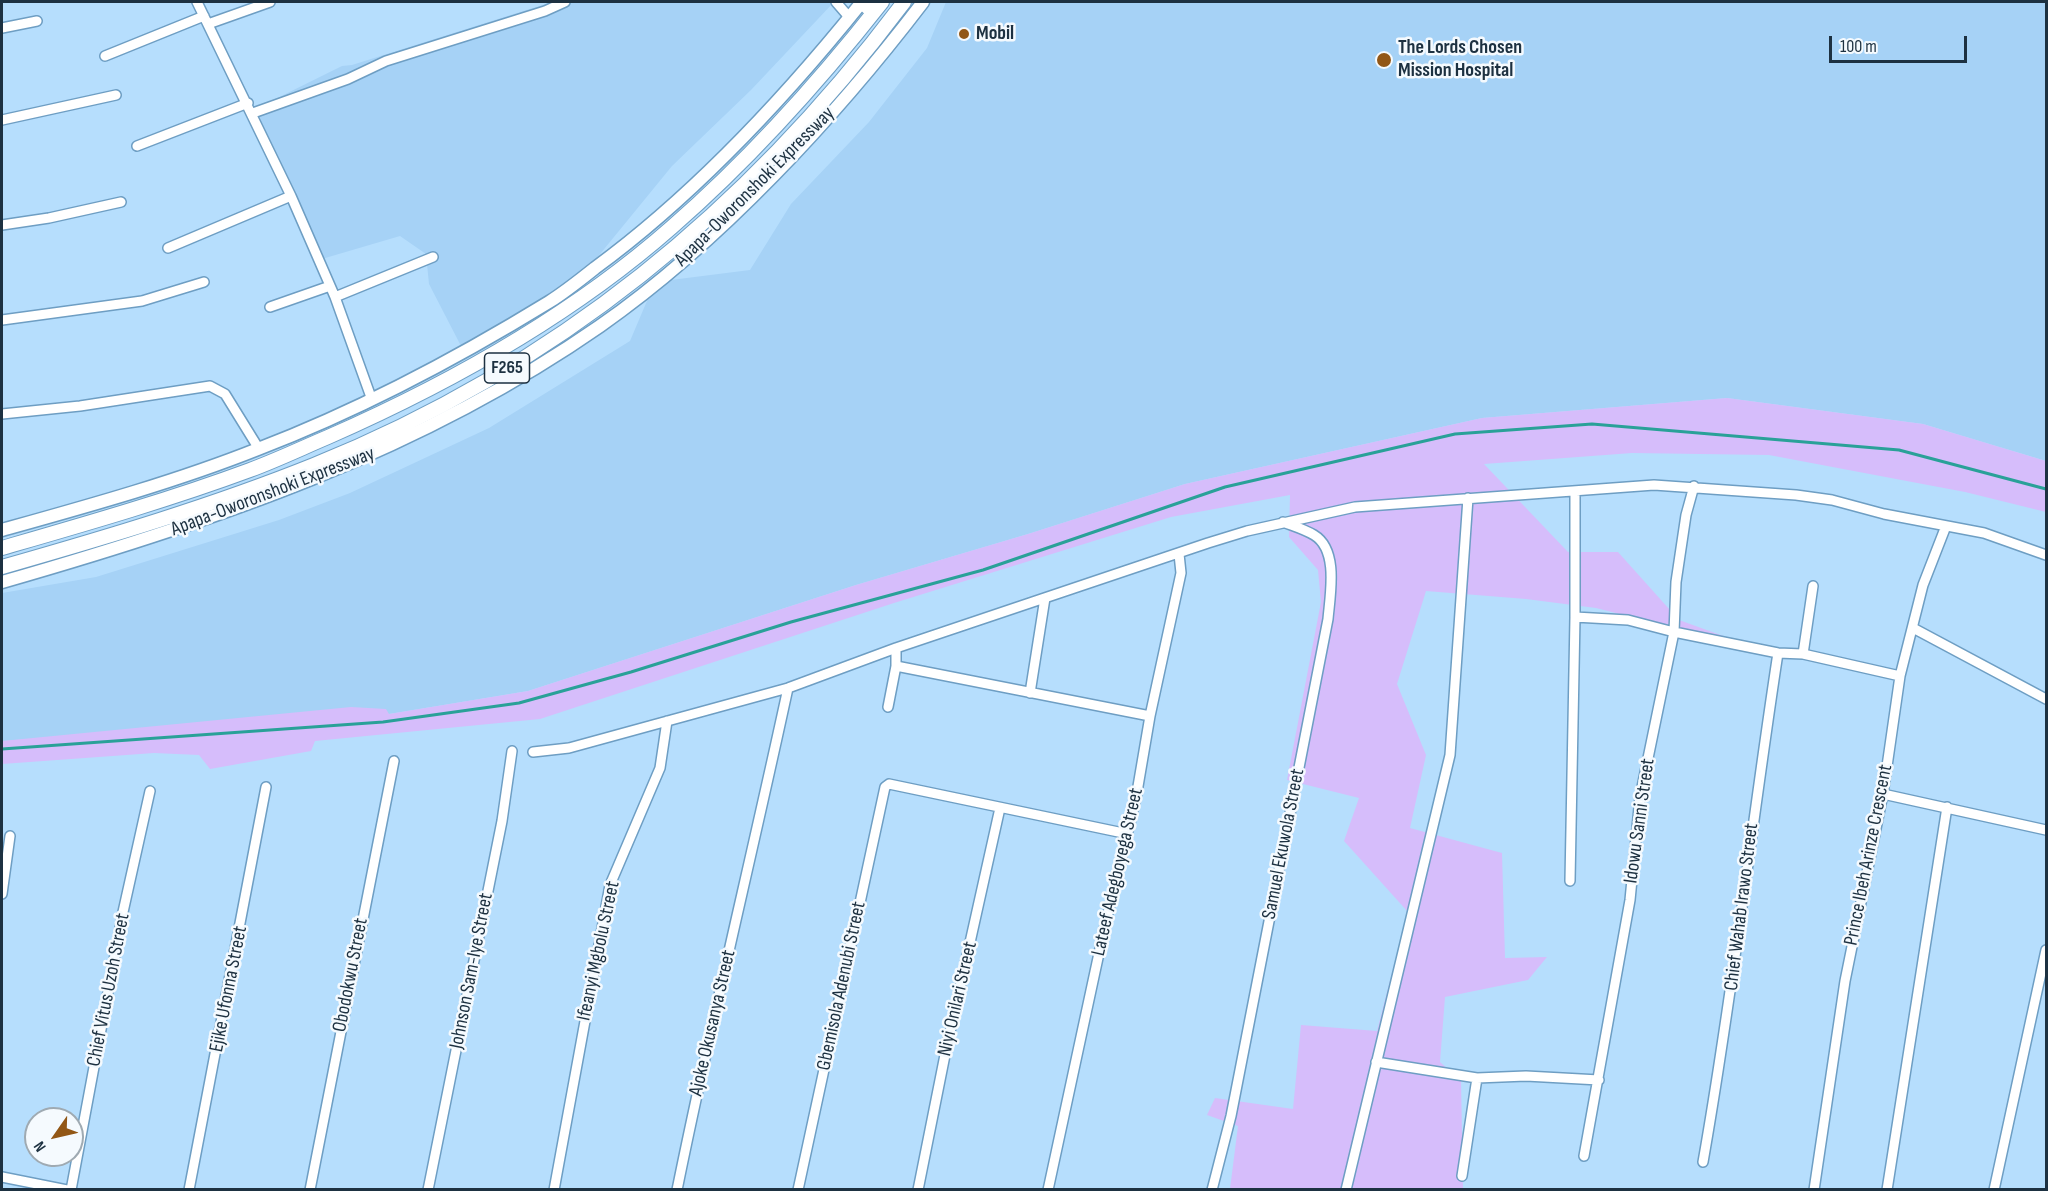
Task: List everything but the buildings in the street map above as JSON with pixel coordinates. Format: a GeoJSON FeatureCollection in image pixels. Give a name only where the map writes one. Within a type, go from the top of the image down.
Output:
{"type":"FeatureCollection","features":[{"type":"Feature","properties":{"kind":"highway"},"geometry":{"type":"LineString","coordinates":[[862,2],[877,7]]}},
{"type":"Feature","properties":{"kind":"highway","name":"Apapa-Oworonshoki Expressway"},"geometry":{"type":"LineString","coordinates":[[2,567],[179,514],[316,465],[441,405],[578,324],[741,198],[904,2]]}},
{"type":"Feature","properties":{"kind":"highway","name":"Apapa-Oworonshoki Expressway"},"geometry":{"type":"LineString","coordinates":[[2,548],[253,469],[364,421],[502,349],[587,293],[671,228],[721,182],[809,91],[877,7]]}},
{"type":"Feature","properties":{"kind":"main road"},"geometry":{"type":"LineString","coordinates":[[2,531],[165,483],[258,449],[372,400],[485,341],[550,302],[659,218],[772,106],[862,2]]}},
{"type":"Feature","properties":{"kind":"main road","name":"Apapa-Oworonshoki Expressway"},"geometry":{"type":"LineString","coordinates":[[2,582],[192,525],[294,488],[369,456],[468,407],[601,326],[676,265],[844,98],[923,2]]}},
{"type":"Feature","properties":{"kind":"street"},"geometry":{"type":"LineString","coordinates":[[197,2],[253,113],[291,196],[335,297],[372,400]]}},
{"type":"Feature","properties":{"kind":"street"},"geometry":{"type":"LineString","coordinates":[[105,56],[206,20],[270,2]]}},
{"type":"Feature","properties":{"kind":"street"},"geometry":{"type":"LineString","coordinates":[[253,113],[348,79],[386,61],[545,11],[565,2]]}},
{"type":"Feature","properties":{"kind":"street"},"geometry":{"type":"LineString","coordinates":[[836,2],[849,17]]}},
{"type":"Feature","properties":{"kind":"street"},"geometry":{"type":"LineString","coordinates":[[2,28],[38,21]]}},
{"type":"Feature","properties":{"kind":"street"},"geometry":{"type":"LineString","coordinates":[[2,120],[116,95]]}},
{"type":"Feature","properties":{"kind":"street"},"geometry":{"type":"LineString","coordinates":[[136,146],[248,103]]}},
{"type":"Feature","properties":{"kind":"street"},"geometry":{"type":"LineString","coordinates":[[168,248],[291,196]]}},
{"type":"Feature","properties":{"kind":"street"},"geometry":{"type":"LineString","coordinates":[[2,225],[49,218],[122,202]]}},
{"type":"Feature","properties":{"kind":"street"},"geometry":{"type":"LineString","coordinates":[[335,297],[433,257]]}},
{"type":"Feature","properties":{"kind":"street"},"geometry":{"type":"LineString","coordinates":[[2,320],[142,301],[204,282]]}},
{"type":"Feature","properties":{"kind":"street"},"geometry":{"type":"LineString","coordinates":[[270,307],[330,286]]}},
{"type":"Feature","properties":{"kind":"street"},"geometry":{"type":"LineString","coordinates":[[2,414],[80,406],[210,386],[225,394],[258,449]]}},
{"type":"Feature","properties":{"kind":"street"},"geometry":{"type":"LineString","coordinates":[[533,752],[569,748],[788,688],[896,648],[1247,531],[1355,507],[1523,493],[1575,492],[1613,487],[1694,486],[1832,501],[1984,533],[2046,555]]}},
{"type":"Feature","properties":{"kind":"street","name":"Idowu Sanni Street"},"geometry":{"type":"LineString","coordinates":[[1584,1156],[1630,900],[1640,797],[1674,632],[1679,561],[1686,515],[1694,486]]}},
{"type":"Feature","properties":{"kind":"street"},"geometry":{"type":"LineString","coordinates":[[1570,881],[1575,492]]}},
{"type":"Feature","properties":{"kind":"street"},"geometry":{"type":"LineString","coordinates":[[1346,1190],[1450,755],[1468,498]]}},
{"type":"Feature","properties":{"kind":"street","name":"Samuel Ekuwola Street"},"geometry":{"type":"LineString","coordinates":[[1212,1190],[1233,1104],[1328,620],[1331,583],[1328,556],[1323,545],[1316,536],[1283,522]]}},
{"type":"Feature","properties":{"kind":"street","name":"Prince Ibeh Arinze Crescent"},"geometry":{"type":"LineString","coordinates":[[1814,1190],[1845,981],[1883,794],[1900,676],[1923,585],[1946,526]]}},
{"type":"Feature","properties":{"kind":"street","name":"Lateef Adegboyega Street"},"geometry":{"type":"LineString","coordinates":[[1048,1190],[1104,930],[1128,834],[1150,716],[1181,573],[1179,554]]}},
{"type":"Feature","properties":{"kind":"street"},"geometry":{"type":"LineString","coordinates":[[1803,654],[1813,586]]}},
{"type":"Feature","properties":{"kind":"street"},"geometry":{"type":"LineString","coordinates":[[1030,693],[1046,598]]}},
{"type":"Feature","properties":{"kind":"street"},"geometry":{"type":"LineString","coordinates":[[1575,617],[1628,620],[1674,632],[1778,653],[1803,654],[1900,676]]}},
{"type":"Feature","properties":{"kind":"street"},"geometry":{"type":"LineString","coordinates":[[1913,628],[2046,699]]}},
{"type":"Feature","properties":{"kind":"street"},"geometry":{"type":"LineString","coordinates":[[888,707],[896,666],[896,648]]}},
{"type":"Feature","properties":{"kind":"street","name":"Chief Wahab Irawo Street"},"geometry":{"type":"LineString","coordinates":[[1703,1162],[1723,1053],[1745,876],[1778,653]]}},
{"type":"Feature","properties":{"kind":"street"},"geometry":{"type":"LineString","coordinates":[[896,666],[1150,716]]}},
{"type":"Feature","properties":{"kind":"street","name":"Ajoke Okusanya Street"},"geometry":{"type":"LineString","coordinates":[[677,1190],[699,1080],[752,857],[788,688]]}},
{"type":"Feature","properties":{"kind":"street","name":"Ifeanyi Mgbolu Street"},"geometry":{"type":"LineString","coordinates":[[554,1190],[610,885],[660,768],[668,720]]}},
{"type":"Feature","properties":{"kind":"street","name":"Johnson Sam-Iye Street"},"geometry":{"type":"LineString","coordinates":[[428,1190],[502,820],[512,751]]}},
{"type":"Feature","properties":{"kind":"street","name":"Obodokwu Street"},"geometry":{"type":"LineString","coordinates":[[310,1190],[394,761]]}},
{"type":"Feature","properties":{"kind":"street","name":"Gbemisola Adenubi Street"},"geometry":{"type":"LineString","coordinates":[[798,1190],[885,788],[889,784],[1000,808]]}},
{"type":"Feature","properties":{"kind":"street","name":"Ejike Ufonna Street"},"geometry":{"type":"LineString","coordinates":[[189,1190],[266,787]]}},
{"type":"Feature","properties":{"kind":"street","name":"Chief Vitus Uzoh Street"},"geometry":{"type":"LineString","coordinates":[[69,1190],[123,912],[150,791]]}},
{"type":"Feature","properties":{"kind":"street"},"geometry":{"type":"LineString","coordinates":[[1883,794],[2046,830]]}},
{"type":"Feature","properties":{"kind":"street"},"geometry":{"type":"LineString","coordinates":[[1887,1190],[1947,807]]}},
{"type":"Feature","properties":{"kind":"street"},"geometry":{"type":"LineString","coordinates":[[1000,808],[1128,834]]}},
{"type":"Feature","properties":{"kind":"street","name":"Niyi Onilari Street"},"geometry":{"type":"LineString","coordinates":[[918,1190],[943,1060],[1000,808]]}},
{"type":"Feature","properties":{"kind":"street"},"geometry":{"type":"LineString","coordinates":[[2,894],[10,836]]}},
{"type":"Feature","properties":{"kind":"street"},"geometry":{"type":"LineString","coordinates":[[1994,1190],[2046,950]]}},
{"type":"Feature","properties":{"kind":"street"},"geometry":{"type":"LineString","coordinates":[[1376,1062],[1477,1078],[1526,1076],[1599,1080]]}},
{"type":"Feature","properties":{"kind":"street"},"geometry":{"type":"LineString","coordinates":[[1462,1176],[1477,1078]]}},
{"type":"Feature","properties":{"kind":"street"},"geometry":{"type":"LineString","coordinates":[[2,1177],[69,1190]]}},
{"type":"Feature","properties":{"kind":"shaded area"},"geometry":{"type":"Polygon","coordinates":[[[552,2],[834,2],[751,90],[672,166],[587,270],[518,319],[461,346],[429,284],[426,254],[400,236],[315,261],[249,112],[342,66],[352,65],[552,2]]]}},
{"type":"Feature","properties":{"kind":"shaded area"},"geometry":{"type":"Polygon","coordinates":[[[946,2],[2046,2],[2046,461],[1923,424],[1727,398],[1482,418],[1185,484],[856,585],[528,691],[389,714],[2,741],[2,593],[96,577],[279,520],[350,493],[489,428],[630,341],[655,282],[750,270],[791,204],[869,122],[927,48],[946,2]]]}},
{"type":"Feature","properties":{"kind":"shaded area"},"geometry":{"type":"Polygon","coordinates":[[[1727,398],[1923,424],[2046,461],[2046,512],[1965,492],[1769,455],[1632,453],[1484,464],[1568,552],[1618,552],[1679,620],[1762,650],[1596,608],[1526,599],[1426,591],[1397,684],[1426,755],[1410,828],[1502,853],[1505,958],[1547,957],[1528,980],[1445,997],[1440,1062],[1461,1081],[1463,1189],[1230,1189],[1238,1126],[1207,1115],[1215,1098],[1293,1109],[1301,1025],[1377,1031],[1408,912],[1344,841],[1359,798],[1287,780],[1321,602],[1318,570],[1289,537],[1290,495],[1171,517],[894,603],[540,719],[315,741],[311,751],[210,769],[199,755],[154,753],[2,764],[2,741],[351,707],[386,709],[389,714],[528,691],[856,585],[1185,484],[1482,418],[1727,398]]]}},
{"type":"Feature","properties":{"kind":"waterway"},"geometry":{"type":"LineString","coordinates":[[2,749],[383,722],[519,703],[631,672],[791,622],[983,570],[1225,487],[1455,434],[1592,424],[1899,450],[2046,489]]}},
{"type":"Feature","properties":{"kind":"place","name":"Mobil"},"geometry":{"type":"Point","coordinates":[964,34]}},
{"type":"Feature","properties":{"kind":"place","name":"The Lords Chosen Mission Hospital"},"geometry":{"type":"Point","coordinates":[1384,60]}}]}
